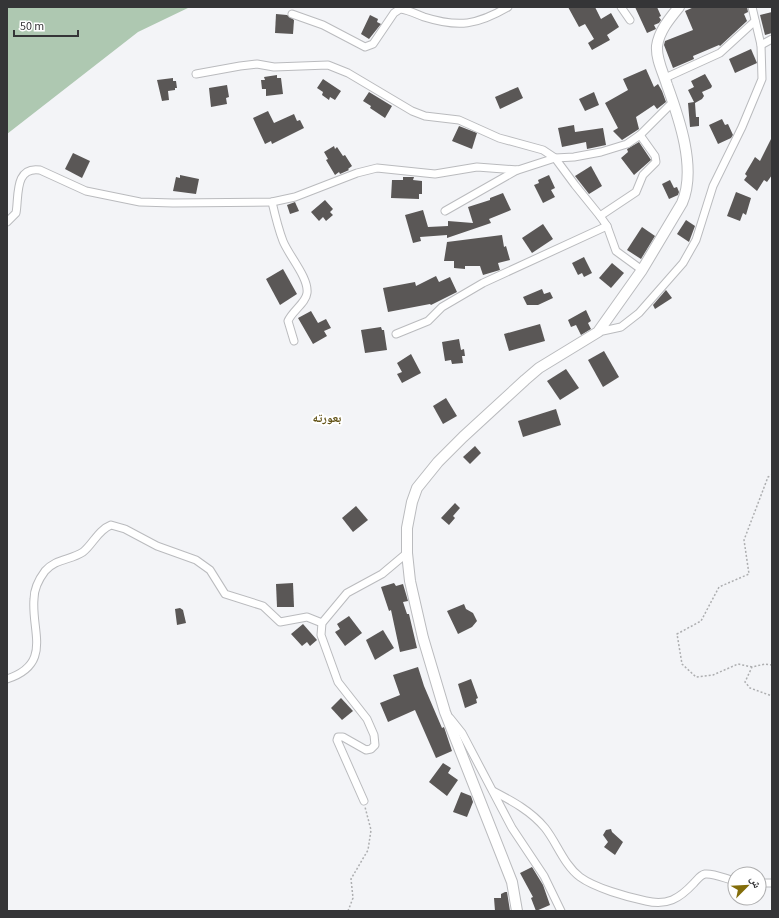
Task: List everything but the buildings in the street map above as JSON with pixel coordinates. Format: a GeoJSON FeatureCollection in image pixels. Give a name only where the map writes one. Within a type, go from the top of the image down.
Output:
{"type":"FeatureCollection","features":[{"type":"Feature","properties":{"kind":"main road"},"geometry":{"type":"LineString","coordinates":[[517,911],[512,882],[445,712],[416,607],[406,553],[407,528],[412,502],[417,488],[438,462],[463,437],[539,368],[598,332],[642,270],[686,193],[688,171],[673,102],[657,55],[657,45],[665,26],[679,7]]}},
{"type":"Feature","properties":{"kind":"street"},"geometry":{"type":"LineString","coordinates":[[292,14],[323,25],[365,47],[368,47],[373,44],[394,14],[400,9],[442,22],[459,24],[471,23],[484,19],[508,7]]}},
{"type":"Feature","properties":{"kind":"street"},"geometry":{"type":"LineString","coordinates":[[621,7],[630,20]]}},
{"type":"Feature","properties":{"kind":"street"},"geometry":{"type":"LineString","coordinates":[[598,332],[614,329],[633,319],[688,256],[700,231],[717,176],[736,140],[760,84],[762,71],[761,45],[752,7]]}},
{"type":"Feature","properties":{"kind":"street"},"geometry":{"type":"LineString","coordinates":[[665,78],[720,53],[755,21]]}},
{"type":"Feature","properties":{"kind":"street"},"geometry":{"type":"LineString","coordinates":[[761,45],[772,39]]}},
{"type":"Feature","properties":{"kind":"street"},"geometry":{"type":"LineString","coordinates":[[196,74],[258,64],[274,67],[328,65],[348,73],[412,111],[425,116],[459,120],[499,138],[543,150],[555,158],[600,216],[606,226],[616,251],[642,270]]}},
{"type":"Feature","properties":{"kind":"street"},"geometry":{"type":"LineString","coordinates":[[445,211],[518,170],[555,158],[574,157],[601,152],[627,144],[640,135],[673,102]]}},
{"type":"Feature","properties":{"kind":"street"},"geometry":{"type":"LineString","coordinates":[[600,216],[636,192],[643,175],[656,162],[655,156],[640,135]]}},
{"type":"Feature","properties":{"kind":"street"},"geometry":{"type":"LineString","coordinates":[[7,222],[16,213],[18,183],[29,171],[34,169],[40,170],[86,191],[140,202],[173,203],[272,202],[295,197],[357,173],[377,168],[435,174],[477,167],[518,170]]}},
{"type":"Feature","properties":{"kind":"street"},"geometry":{"type":"LineString","coordinates":[[272,202],[283,240],[292,260],[305,279],[307,289],[306,298],[294,310],[288,321],[294,341]]}},
{"type":"Feature","properties":{"kind":"street"},"geometry":{"type":"LineString","coordinates":[[396,334],[428,321],[442,307],[483,283],[606,226]]}},
{"type":"Feature","properties":{"kind":"street"},"geometry":{"type":"LineString","coordinates":[[7,679],[26,669],[33,659],[38,634],[34,600],[35,590],[45,571],[58,562],[83,552],[98,534],[111,525],[125,529],[157,546],[196,560],[210,570],[225,594],[263,606],[280,622],[307,616],[322,623]]}},
{"type":"Feature","properties":{"kind":"street"},"geometry":{"type":"LineString","coordinates":[[364,801],[337,740],[338,738],[343,737],[366,750],[371,749],[375,745],[376,740],[367,719],[338,682],[321,634],[322,623],[347,593],[382,574],[406,553]]}},
{"type":"Feature","properties":{"kind":"street"},"geometry":{"type":"LineString","coordinates":[[445,712],[462,733],[518,839],[544,876],[560,911]]}},
{"type":"Feature","properties":{"kind":"street"},"geometry":{"type":"LineString","coordinates":[[493,791],[514,802],[533,815],[545,828],[572,870],[580,877],[599,888],[645,901],[664,904],[677,898],[703,875],[711,874],[727,879]]}},
{"type":"Feature","properties":{"kind":"path"},"geometry":{"type":"LineString","coordinates":[[772,475],[768,476],[744,540],[749,574],[719,587],[701,621],[677,634],[682,664],[696,677],[714,675],[738,664],[752,667],[765,664],[772,665]]}},
{"type":"Feature","properties":{"kind":"path"},"geometry":{"type":"LineString","coordinates":[[752,667],[745,682],[750,688],[772,696]]}},
{"type":"Feature","properties":{"kind":"path"},"geometry":{"type":"LineString","coordinates":[[348,911],[353,898],[351,879],[368,850],[371,830],[364,801]]}},
{"type":"Feature","properties":{"kind":"green space"},"geometry":{"type":"Polygon","coordinates":[[[7,7],[190,7],[138,32],[7,134],[7,7]]]}},
{"type":"Feature","properties":{"kind":"district","name":"بعورته"},"geometry":{"type":"Point","coordinates":[327,418]}}]}
